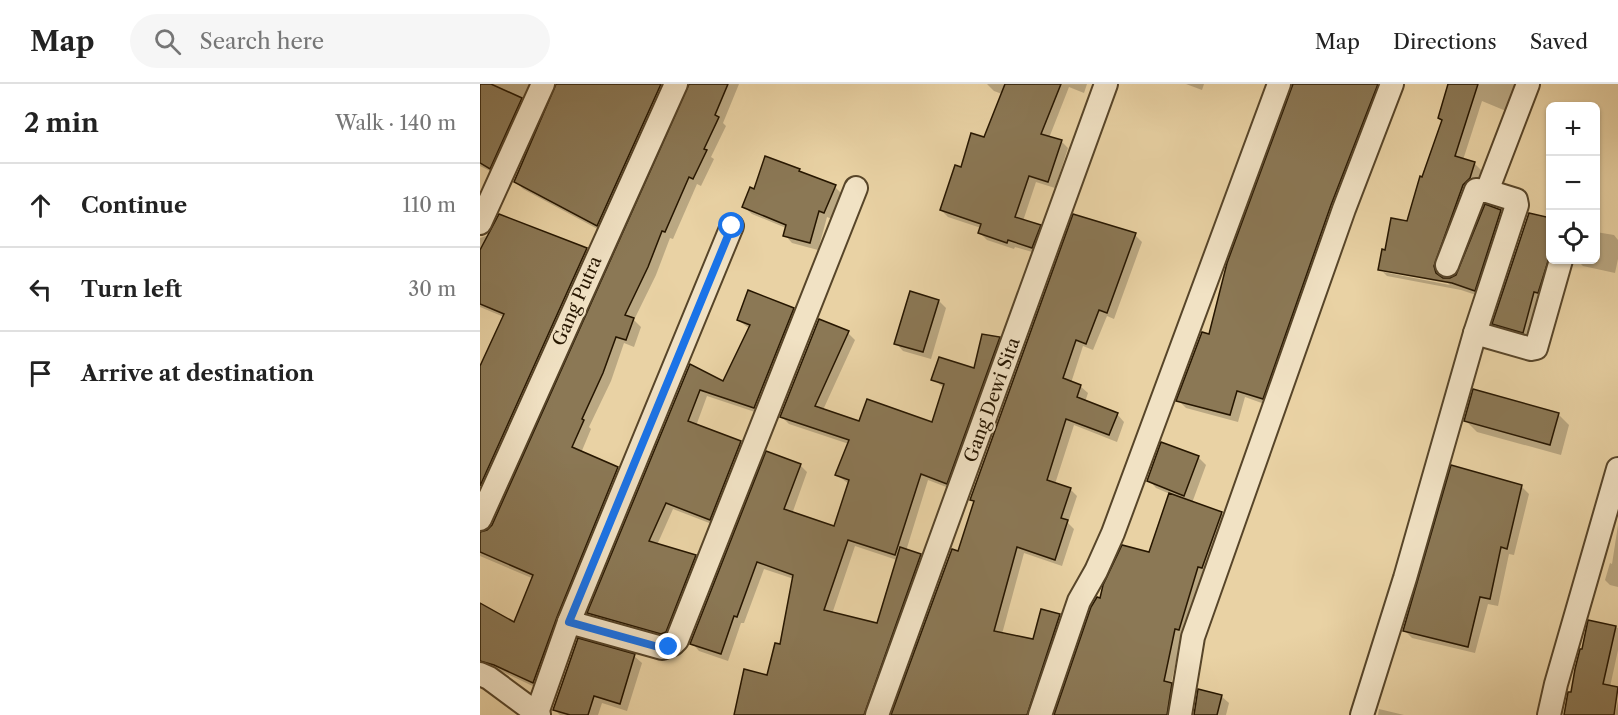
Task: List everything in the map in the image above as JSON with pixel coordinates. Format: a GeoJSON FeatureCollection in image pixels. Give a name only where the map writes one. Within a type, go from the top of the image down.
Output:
{"type":"FeatureCollection","features":[{"type":"Feature","properties":{"kind":"street"},"geometry":{"type":"LineString","coordinates":[[480,223],[543,84]]}},
{"type":"Feature","properties":{"kind":"street","name":"Gang Putra"},"geometry":{"type":"LineString","coordinates":[[480,519],[676,84]]}},
{"type":"Feature","properties":{"kind":"street","name":"Gang Dewi Sita"},"geometry":{"type":"LineString","coordinates":[[877,715],[1106,84]]}},
{"type":"Feature","properties":{"kind":"street"},"geometry":{"type":"LineString","coordinates":[[1040,715],[1073,616],[1113,532],[1279,84]]}},
{"type":"Feature","properties":{"kind":"street"},"geometry":{"type":"LineString","coordinates":[[1180,715],[1193,638],[1340,220],[1392,84]]}},
{"type":"Feature","properties":{"kind":"street"},"geometry":{"type":"LineString","coordinates":[[1488,191],[1528,84]]}},
{"type":"Feature","properties":{"kind":"street"},"geometry":{"type":"LineString","coordinates":[[569,622],[662,648],[677,640],[856,188]]}},
{"type":"Feature","properties":{"kind":"street"},"geometry":{"type":"LineString","coordinates":[[1362,715],[1405,578],[1475,333],[1517,205],[1514,198],[1476,190],[1447,265]]}},
{"type":"Feature","properties":{"kind":"street"},"geometry":{"type":"LineString","coordinates":[[480,674],[489,678],[538,714],[569,622],[732,226]]}},
{"type":"Feature","properties":{"kind":"street"},"geometry":{"type":"LineString","coordinates":[[1475,333],[1531,349],[1536,348],[1560,264]]}},
{"type":"Feature","properties":{"kind":"street"},"geometry":{"type":"LineString","coordinates":[[1549,715],[1618,469]]}},
{"type":"Feature","properties":{"kind":"building"},"geometry":{"type":"Polygon","coordinates":[[[480,84],[491,84],[522,98],[490,169],[480,163],[480,84]]]}},
{"type":"Feature","properties":{"kind":"building"},"geometry":{"type":"Polygon","coordinates":[[[556,84],[661,84],[597,226],[514,182],[556,84]]]}},
{"type":"Feature","properties":{"kind":"building"},"geometry":{"type":"Polygon","coordinates":[[[689,84],[728,84],[715,115],[719,117],[704,149],[707,150],[693,179],[689,177],[665,232],[662,231],[625,315],[634,318],[626,340],[616,337],[572,447],[618,467],[557,617],[533,683],[480,661],[480,603],[514,622],[533,575],[480,552],[480,532],[492,525],[689,84]]]}},
{"type":"Feature","properties":{"kind":"building"},"geometry":{"type":"Polygon","coordinates":[[[1005,84],[1061,84],[1041,134],[1062,140],[1048,182],[1029,176],[1015,217],[1041,225],[1032,248],[1008,240],[1007,243],[978,233],[981,224],[940,210],[955,165],[961,167],[971,133],[984,137],[1005,84]]]}},
{"type":"Feature","properties":{"kind":"building"},"geometry":{"type":"Polygon","coordinates":[[[1293,84],[1378,84],[1331,205],[1263,399],[1237,391],[1230,415],[1176,401],[1202,332],[1209,334],[1227,263],[1293,84]]]}},
{"type":"Feature","properties":{"kind":"building"},"geometry":{"type":"Polygon","coordinates":[[[1448,84],[1478,84],[1455,156],[1475,162],[1470,178],[1463,185],[1434,266],[1436,273],[1443,278],[1456,275],[1485,204],[1501,210],[1475,291],[1452,283],[1378,270],[1382,249],[1385,250],[1391,218],[1407,221],[1420,176],[1422,177],[1442,120],[1438,118],[1448,84]]]}},
{"type":"Feature","properties":{"kind":"building"},"geometry":{"type":"Polygon","coordinates":[[[765,156],[836,185],[824,213],[819,211],[810,243],[783,236],[786,225],[742,207],[750,187],[754,189],[765,156]]]}},
{"type":"Feature","properties":{"kind":"building"},"geometry":{"type":"Polygon","coordinates":[[[1529,213],[1546,217],[1547,264],[1538,293],[1534,292],[1523,333],[1492,324],[1529,213]]]}},
{"type":"Feature","properties":{"kind":"building"},"geometry":{"type":"Polygon","coordinates":[[[499,214],[587,248],[480,486],[480,366],[504,314],[480,304],[480,250],[499,214]]]}},
{"type":"Feature","properties":{"kind":"building"},"geometry":{"type":"Polygon","coordinates":[[[1073,214],[1136,233],[1107,313],[1099,310],[1086,344],[1076,340],[1063,378],[1081,385],[1077,397],[1118,413],[1109,435],[1066,419],[1047,480],[1071,488],[1061,518],[1068,520],[1055,560],[1017,547],[994,631],[1033,639],[1041,609],[1060,614],[1027,715],[891,715],[952,549],[958,551],[974,501],[970,500],[1073,214]]]}},
{"type":"Feature","properties":{"kind":"building"},"geometry":{"type":"Polygon","coordinates":[[[748,290],[794,308],[754,408],[700,390],[688,421],[741,441],[710,520],[666,503],[649,541],[696,555],[666,632],[661,634],[587,613],[690,364],[723,381],[750,325],[737,320],[748,290]]]}},
{"type":"Feature","properties":{"kind":"building"},"geometry":{"type":"Polygon","coordinates":[[[910,291],[939,300],[923,352],[894,344],[910,291]]]}},
{"type":"Feature","properties":{"kind":"building"},"geometry":{"type":"Polygon","coordinates":[[[819,319],[849,331],[815,406],[859,421],[867,399],[932,422],[944,384],[931,380],[939,357],[974,368],[982,334],[1000,337],[947,484],[921,474],[895,555],[848,540],[824,610],[877,623],[900,547],[921,554],[864,715],[734,715],[744,669],[767,675],[775,643],[780,644],[793,575],[757,562],[721,654],[690,644],[766,451],[801,464],[784,509],[834,526],[849,480],[835,475],[849,440],[780,417],[819,319]]]}},
{"type":"Feature","properties":{"kind":"building"},"geometry":{"type":"Polygon","coordinates":[[[1473,389],[1559,413],[1550,445],[1464,421],[1473,389]]]}},
{"type":"Feature","properties":{"kind":"building"},"geometry":{"type":"Polygon","coordinates":[[[1161,442],[1199,456],[1184,496],[1147,481],[1161,442]]]}},
{"type":"Feature","properties":{"kind":"building"},"geometry":{"type":"Polygon","coordinates":[[[1451,465],[1522,485],[1507,549],[1501,547],[1490,599],[1480,597],[1468,647],[1403,631],[1451,465]]]}},
{"type":"Feature","properties":{"kind":"building"},"geometry":{"type":"Polygon","coordinates":[[[1169,493],[1222,512],[1202,568],[1198,567],[1179,630],[1175,629],[1164,681],[1172,683],[1167,715],[1054,715],[1091,607],[1097,597],[1100,598],[1103,585],[1122,545],[1149,552],[1169,493]]]}},
{"type":"Feature","properties":{"kind":"building"},"geometry":{"type":"Polygon","coordinates":[[[1588,620],[1616,626],[1603,684],[1618,687],[1614,715],[1564,715],[1588,620]]]}},
{"type":"Feature","properties":{"kind":"building"},"geometry":{"type":"Polygon","coordinates":[[[578,638],[635,654],[620,704],[594,696],[588,715],[570,715],[553,710],[578,638]]]}},
{"type":"Feature","properties":{"kind":"building"},"geometry":{"type":"Polygon","coordinates":[[[1198,689],[1222,695],[1217,715],[1194,715],[1198,689]]]}},
{"type":"Feature","properties":{"kind":"route"},"geometry":{"type":"LineString","coordinates":[[669,647],[662,648],[569,622],[732,226]]}}]}
